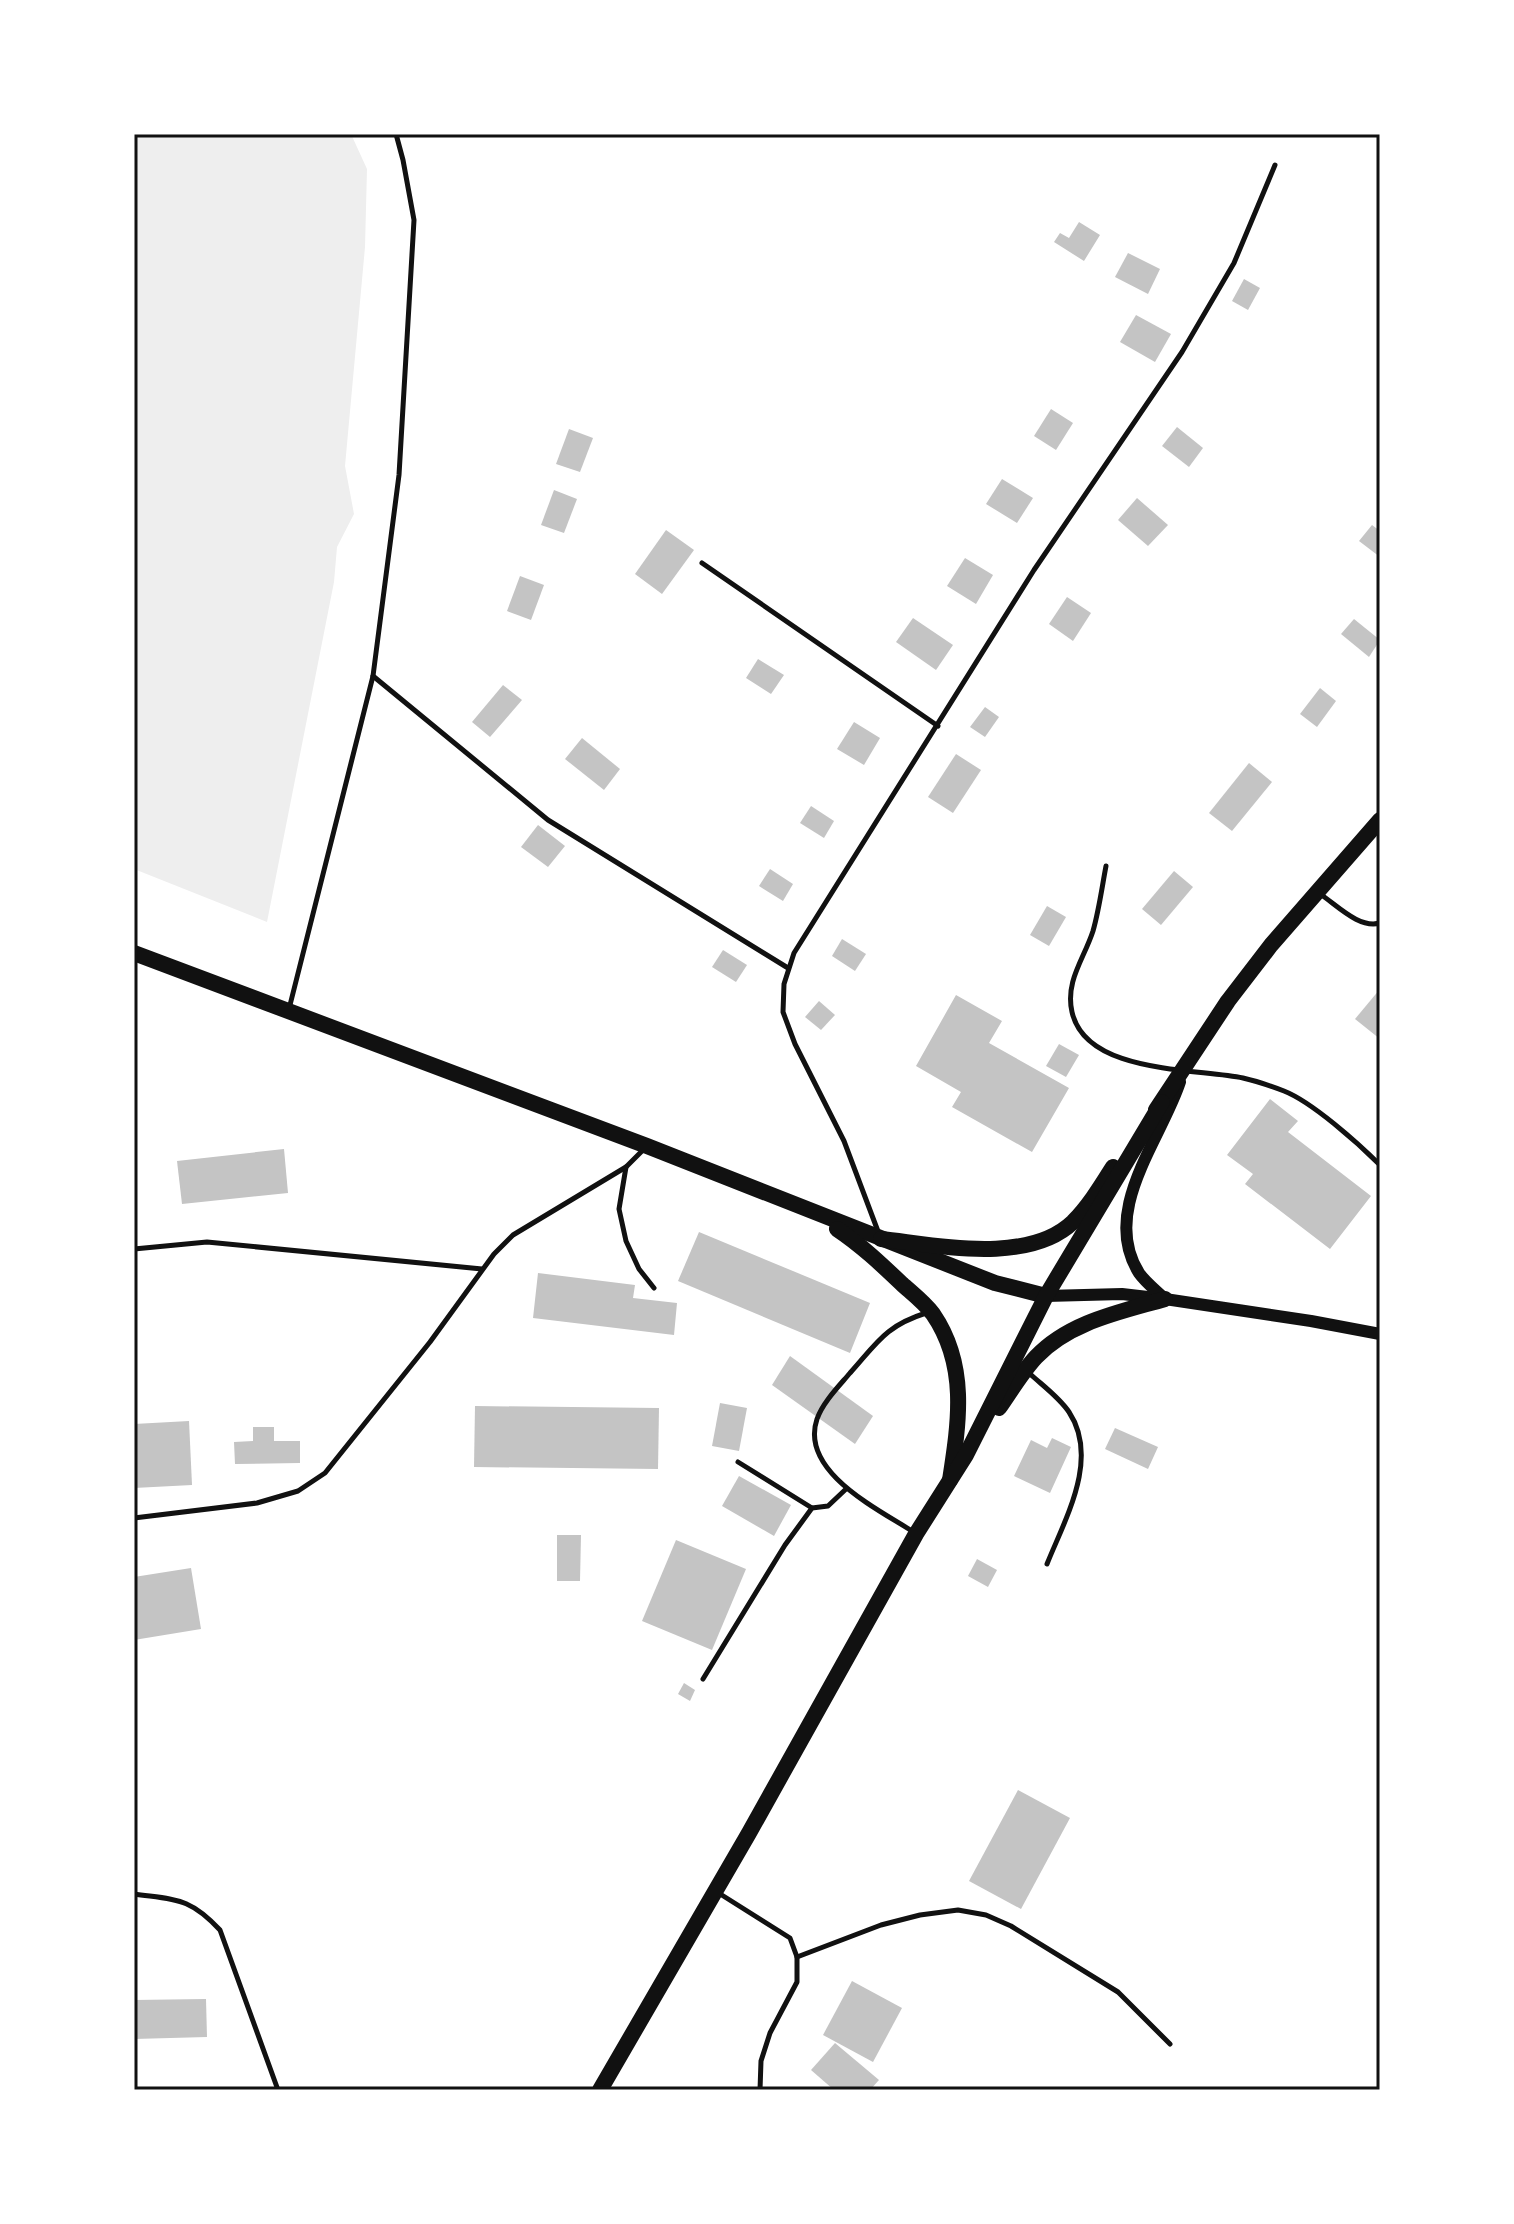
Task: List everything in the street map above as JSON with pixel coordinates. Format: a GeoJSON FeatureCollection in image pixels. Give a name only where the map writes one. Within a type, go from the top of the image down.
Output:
{"type":"FeatureCollection","features":[{"type":"Feature","properties":{"kind":"main road"},"geometry":{"type":"LineString","coordinates":[[966,1455],[1046,1296],[1162,1102],[1228,1001],[1316,891],[1380,820]]}},
{"type":"Feature","properties":{"kind":"main road"},"geometry":{"type":"LineString","coordinates":[[134,953],[647,1146],[995,1283],[1046,1296]]}},
{"type":"Feature","properties":{"kind":"main road"},"geometry":{"type":"LineString","coordinates":[[881,1239],[977,1249],[1022,1245],[1057,1233],[1072,1223],[1091,1201],[1162,1102]]}},
{"type":"Feature","properties":{"kind":"main road"},"geometry":{"type":"LineString","coordinates":[[812,1212],[865,1248],[931,1311],[947,1337],[957,1374],[959,1419],[950,1480]]}},
{"type":"Feature","properties":{"kind":"main road"},"geometry":{"type":"LineString","coordinates":[[600,2090],[716,1891],[916,1534],[1025,1370],[1066,1332],[1165,1299]]}},
{"type":"Feature","properties":{"kind":"street"},"geometry":{"type":"LineString","coordinates":[[1165,1299],[1139,1274],[1130,1253],[1127,1228],[1131,1192],[1141,1163],[1175,1098],[1183,1071]]}},
{"type":"Feature","properties":{"kind":"street"},"geometry":{"type":"LineString","coordinates":[[1046,1296],[1122,1294],[1380,1334]]}},
{"type":"Feature","properties":{"kind":"lane"},"geometry":{"type":"LineString","coordinates":[[288,1010],[373,676],[399,475],[414,220],[396,134]]}},
{"type":"Feature","properties":{"kind":"lane"},"geometry":{"type":"LineString","coordinates":[[881,1239],[844,1141],[795,1044],[783,1012],[788,968],[794,953],[1034,570],[1182,352],[1234,263],[1275,165]]}},
{"type":"Feature","properties":{"kind":"lane"},"geometry":{"type":"LineString","coordinates":[[702,563],[938,726]]}},
{"type":"Feature","properties":{"kind":"lane"},"geometry":{"type":"LineString","coordinates":[[373,676],[548,820],[788,968]]}},
{"type":"Feature","properties":{"kind":"lane"},"geometry":{"type":"LineString","coordinates":[[1106,866],[1092,933],[1078,961],[1071,989],[1072,1012],[1081,1034],[1098,1049],[1120,1057],[1183,1071],[1243,1078],[1286,1092],[1309,1106],[1380,1165]]}},
{"type":"Feature","properties":{"kind":"lane"},"geometry":{"type":"LineString","coordinates":[[1316,891],[1360,922],[1380,923]]}},
{"type":"Feature","properties":{"kind":"lane"},"geometry":{"type":"LineString","coordinates":[[134,1518],[257,1503],[298,1491],[325,1473],[430,1342],[483,1269],[513,1235],[626,1167],[647,1146]]}},
{"type":"Feature","properties":{"kind":"lane"},"geometry":{"type":"LineString","coordinates":[[1373,1158],[1380,1154]]}},
{"type":"Feature","properties":{"kind":"lane"},"geometry":{"type":"LineString","coordinates":[[626,1167],[619,1209],[626,1241],[639,1269],[654,1288]]}},
{"type":"Feature","properties":{"kind":"lane"},"geometry":{"type":"LineString","coordinates":[[134,1249],[207,1242],[483,1269]]}},
{"type":"Feature","properties":{"kind":"lane"},"geometry":{"type":"LineString","coordinates":[[916,1534],[846,1489],[826,1466],[819,1453],[817,1419],[835,1390],[884,1333],[906,1319],[931,1311]]}},
{"type":"Feature","properties":{"kind":"lane"},"geometry":{"type":"LineString","coordinates":[[1025,1370],[1068,1410],[1079,1430],[1081,1447],[1079,1478],[1073,1500],[1047,1564]]}},
{"type":"Feature","properties":{"kind":"lane"},"geometry":{"type":"LineString","coordinates":[[738,1462],[812,1508],[828,1506],[846,1489]]}},
{"type":"Feature","properties":{"kind":"lane"},"geometry":{"type":"LineString","coordinates":[[703,1679],[785,1545],[812,1508]]}},
{"type":"Feature","properties":{"kind":"lane"},"geometry":{"type":"LineString","coordinates":[[716,1891],[790,1938],[797,1957],[797,1982],[770,2033],[761,2061],[760,2090]]}},
{"type":"Feature","properties":{"kind":"lane"},"geometry":{"type":"LineString","coordinates":[[134,1894],[180,1900],[202,1911],[220,1930],[278,2090]]}},
{"type":"Feature","properties":{"kind":"lane"},"geometry":{"type":"LineString","coordinates":[[797,1957],[881,1925],[920,1915],[958,1910],[986,1915],[1011,1926],[1118,1992],[1170,2044]]}},
{"type":"Feature","properties":{"kind":"shaded area"},"geometry":{"type":"Polygon","coordinates":[[[134,134],[351,134],[367,169],[365,247],[345,466],[354,514],[337,547],[334,582],[267,922],[134,869],[134,134]]]}},
{"type":"Feature","properties":{"kind":"building"},"geometry":{"type":"Polygon","coordinates":[[[1079,222],[1100,235],[1084,261],[1054,242],[1060,233],[1069,238],[1079,222]]]}},
{"type":"Feature","properties":{"kind":"building"},"geometry":{"type":"Polygon","coordinates":[[[1128,253],[1160,269],[1148,294],[1115,277],[1128,253]]]}},
{"type":"Feature","properties":{"kind":"building"},"geometry":{"type":"Polygon","coordinates":[[[1244,279],[1260,288],[1248,310],[1232,301],[1244,279]]]}},
{"type":"Feature","properties":{"kind":"building"},"geometry":{"type":"Polygon","coordinates":[[[1136,315],[1171,334],[1155,362],[1120,342],[1136,315]]]}},
{"type":"Feature","properties":{"kind":"building"},"geometry":{"type":"Polygon","coordinates":[[[1051,409],[1073,423],[1056,450],[1034,436],[1051,409]]]}},
{"type":"Feature","properties":{"kind":"building"},"geometry":{"type":"Polygon","coordinates":[[[1177,427],[1203,448],[1189,467],[1162,446],[1177,427]]]}},
{"type":"Feature","properties":{"kind":"building"},"geometry":{"type":"Polygon","coordinates":[[[569,429],[593,438],[580,472],[556,464],[569,429]]]}},
{"type":"Feature","properties":{"kind":"building"},"geometry":{"type":"Polygon","coordinates":[[[1002,479],[1033,498],[1017,523],[986,504],[1002,479]]]}},
{"type":"Feature","properties":{"kind":"building"},"geometry":{"type":"Polygon","coordinates":[[[554,490],[577,499],[564,533],[541,525],[554,490]]]}},
{"type":"Feature","properties":{"kind":"building"},"geometry":{"type":"Polygon","coordinates":[[[1137,498],[1168,525],[1148,546],[1118,520],[1137,498]]]}},
{"type":"Feature","properties":{"kind":"building"},"geometry":{"type":"Polygon","coordinates":[[[1372,525],[1380,531],[1380,557],[1359,541],[1372,525]]]}},
{"type":"Feature","properties":{"kind":"building"},"geometry":{"type":"Polygon","coordinates":[[[666,530],[694,550],[662,594],[635,574],[666,530]]]}},
{"type":"Feature","properties":{"kind":"building"},"geometry":{"type":"Polygon","coordinates":[[[965,558],[993,575],[976,604],[947,586],[965,558]]]}},
{"type":"Feature","properties":{"kind":"building"},"geometry":{"type":"Polygon","coordinates":[[[520,576],[544,585],[531,620],[507,611],[520,576]]]}},
{"type":"Feature","properties":{"kind":"building"},"geometry":{"type":"Polygon","coordinates":[[[1067,597],[1091,613],[1073,641],[1049,624],[1067,597]]]}},
{"type":"Feature","properties":{"kind":"building"},"geometry":{"type":"Polygon","coordinates":[[[913,618],[953,645],[936,670],[896,642],[913,618]]]}},
{"type":"Feature","properties":{"kind":"building"},"geometry":{"type":"Polygon","coordinates":[[[1354,619],[1380,640],[1369,657],[1341,634],[1354,619]]]}},
{"type":"Feature","properties":{"kind":"building"},"geometry":{"type":"Polygon","coordinates":[[[758,659],[784,675],[771,694],[746,678],[758,659]]]}},
{"type":"Feature","properties":{"kind":"building"},"geometry":{"type":"Polygon","coordinates":[[[503,685],[522,700],[490,737],[472,722],[503,685]]]}},
{"type":"Feature","properties":{"kind":"building"},"geometry":{"type":"Polygon","coordinates":[[[1320,688],[1336,701],[1317,727],[1300,714],[1320,688]]]}},
{"type":"Feature","properties":{"kind":"building"},"geometry":{"type":"Polygon","coordinates":[[[985,707],[999,717],[985,737],[970,727],[985,707]]]}},
{"type":"Feature","properties":{"kind":"building"},"geometry":{"type":"Polygon","coordinates":[[[854,722],[880,738],[864,765],[837,749],[854,722]]]}},
{"type":"Feature","properties":{"kind":"building"},"geometry":{"type":"Polygon","coordinates":[[[582,738],[620,769],[604,790],[565,759],[582,738]]]}},
{"type":"Feature","properties":{"kind":"building"},"geometry":{"type":"Polygon","coordinates":[[[956,754],[981,770],[953,813],[928,797],[956,754]]]}},
{"type":"Feature","properties":{"kind":"building"},"geometry":{"type":"Polygon","coordinates":[[[1249,763],[1272,782],[1232,831],[1209,813],[1249,763]]]}},
{"type":"Feature","properties":{"kind":"building"},"geometry":{"type":"Polygon","coordinates":[[[811,806],[834,821],[824,838],[800,823],[811,806]]]}},
{"type":"Feature","properties":{"kind":"building"},"geometry":{"type":"Polygon","coordinates":[[[538,825],[565,846],[548,867],[521,847],[538,825]]]}},
{"type":"Feature","properties":{"kind":"building"},"geometry":{"type":"Polygon","coordinates":[[[770,869],[793,884],[783,901],[759,886],[770,869]]]}},
{"type":"Feature","properties":{"kind":"building"},"geometry":{"type":"Polygon","coordinates":[[[1174,871],[1193,887],[1161,925],[1142,909],[1174,871]]]}},
{"type":"Feature","properties":{"kind":"building"},"geometry":{"type":"Polygon","coordinates":[[[1047,906],[1066,917],[1049,946],[1030,935],[1047,906]]]}},
{"type":"Feature","properties":{"kind":"building"},"geometry":{"type":"Polygon","coordinates":[[[842,939],[866,954],[855,971],[832,956],[842,939]]]}},
{"type":"Feature","properties":{"kind":"building"},"geometry":{"type":"Polygon","coordinates":[[[723,950],[747,965],[736,982],[712,967],[723,950]]]}},
{"type":"Feature","properties":{"kind":"building"},"geometry":{"type":"Polygon","coordinates":[[[1380,989],[1380,1039],[1355,1019],[1380,989]]]}},
{"type":"Feature","properties":{"kind":"building"},"geometry":{"type":"Polygon","coordinates":[[[956,995],[1002,1021],[989,1043],[1069,1088],[1032,1152],[952,1107],[961,1092],[916,1066],[956,995]]]}},
{"type":"Feature","properties":{"kind":"building"},"geometry":{"type":"Polygon","coordinates":[[[819,1001],[835,1015],[821,1030],[805,1017],[819,1001]]]}},
{"type":"Feature","properties":{"kind":"building"},"geometry":{"type":"Polygon","coordinates":[[[1059,1044],[1079,1055],[1066,1077],[1046,1066],[1059,1044]]]}},
{"type":"Feature","properties":{"kind":"building"},"geometry":{"type":"Polygon","coordinates":[[[1270,1099],[1298,1121],[1288,1132],[1371,1196],[1330,1249],[1245,1184],[1253,1174],[1227,1155],[1270,1099]]]}},
{"type":"Feature","properties":{"kind":"building"},"geometry":{"type":"Polygon","coordinates":[[[284,1149],[288,1193],[182,1204],[177,1161],[284,1149]]]}},
{"type":"Feature","properties":{"kind":"building"},"geometry":{"type":"Polygon","coordinates":[[[699,1232],[870,1303],[850,1353],[678,1281],[699,1232]]]}},
{"type":"Feature","properties":{"kind":"building"},"geometry":{"type":"Polygon","coordinates":[[[538,1273],[635,1285],[633,1298],[677,1303],[674,1335],[533,1318],[538,1273]]]}},
{"type":"Feature","properties":{"kind":"building"},"geometry":{"type":"Polygon","coordinates":[[[790,1356],[873,1416],[855,1444],[772,1385],[790,1356]]]}},
{"type":"Feature","properties":{"kind":"building"},"geometry":{"type":"Polygon","coordinates":[[[720,1403],[747,1408],[739,1451],[712,1446],[720,1403]]]}},
{"type":"Feature","properties":{"kind":"building"},"geometry":{"type":"Polygon","coordinates":[[[475,1406],[659,1408],[658,1469],[474,1467],[475,1406]]]}},
{"type":"Feature","properties":{"kind":"building"},"geometry":{"type":"Polygon","coordinates":[[[189,1421],[192,1485],[134,1488],[134,1424],[189,1421]]]}},
{"type":"Feature","properties":{"kind":"building"},"geometry":{"type":"Polygon","coordinates":[[[253,1427],[274,1427],[274,1441],[300,1441],[300,1463],[235,1464],[234,1442],[253,1441],[253,1427]]]}},
{"type":"Feature","properties":{"kind":"building"},"geometry":{"type":"Polygon","coordinates":[[[1115,1428],[1158,1447],[1148,1469],[1105,1449],[1115,1428]]]}},
{"type":"Feature","properties":{"kind":"building"},"geometry":{"type":"Polygon","coordinates":[[[1052,1438],[1071,1447],[1050,1493],[1014,1476],[1031,1440],[1047,1448],[1052,1438]]]}},
{"type":"Feature","properties":{"kind":"building"},"geometry":{"type":"Polygon","coordinates":[[[739,1476],[791,1505],[774,1536],[722,1506],[739,1476]]]}},
{"type":"Feature","properties":{"kind":"building"},"geometry":{"type":"Polygon","coordinates":[[[557,1535],[581,1535],[580,1581],[557,1581],[557,1535]]]}},
{"type":"Feature","properties":{"kind":"building"},"geometry":{"type":"Polygon","coordinates":[[[676,1540],[746,1569],[712,1650],[642,1621],[676,1540]]]}},
{"type":"Feature","properties":{"kind":"building"},"geometry":{"type":"Polygon","coordinates":[[[977,1559],[997,1570],[988,1587],[968,1576],[977,1559]]]}},
{"type":"Feature","properties":{"kind":"building"},"geometry":{"type":"Polygon","coordinates":[[[191,1568],[201,1629],[134,1640],[134,1577],[191,1568]]]}},
{"type":"Feature","properties":{"kind":"building"},"geometry":{"type":"Polygon","coordinates":[[[684,1683],[695,1690],[690,1701],[678,1694],[684,1683]]]}},
{"type":"Feature","properties":{"kind":"building"},"geometry":{"type":"Polygon","coordinates":[[[1018,1790],[1070,1818],[1021,1909],[969,1881],[1018,1790]]]}},
{"type":"Feature","properties":{"kind":"building"},"geometry":{"type":"Polygon","coordinates":[[[852,1981],[902,2008],[873,2062],[823,2035],[852,1981]]]}},
{"type":"Feature","properties":{"kind":"building"},"geometry":{"type":"Polygon","coordinates":[[[206,1999],[207,2037],[134,2039],[134,2000],[206,1999]]]}},
{"type":"Feature","properties":{"kind":"building"},"geometry":{"type":"Polygon","coordinates":[[[835,2043],[879,2080],[870,2090],[834,2090],[811,2070],[835,2043]]]}}]}
